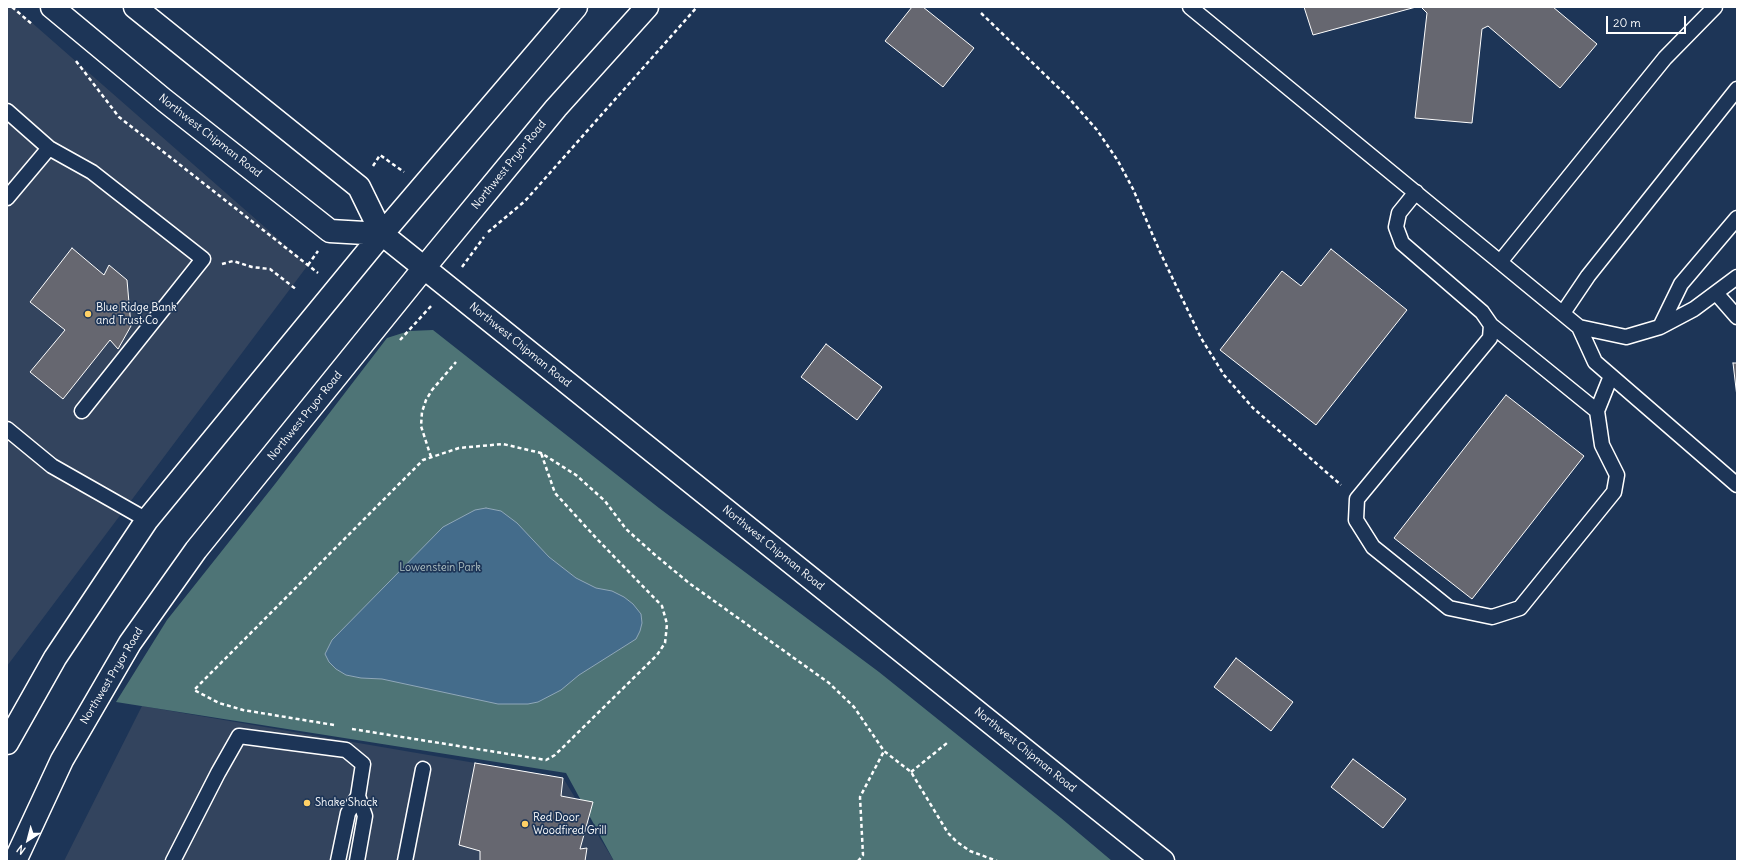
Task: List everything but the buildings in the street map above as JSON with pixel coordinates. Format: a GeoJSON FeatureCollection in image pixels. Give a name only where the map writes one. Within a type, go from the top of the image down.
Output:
{"type":"FeatureCollection","features":[{"type":"Feature","properties":{"kind":"main road","name":"Northwest Chipman Road"},"geometry":{"type":"LineString","coordinates":[[52,7],[164,100],[330,231],[382,234]]}},
{"type":"Feature","properties":{"kind":"main road","name":"Northwest Chipman Road"},"geometry":{"type":"LineString","coordinates":[[135,7],[360,187],[382,234],[1163,861]]}},
{"type":"Feature","properties":{"kind":"main road"},"geometry":{"type":"LineString","coordinates":[[7,743],[55,658],[147,520],[382,234],[576,7]]}},
{"type":"Feature","properties":{"kind":"main road","name":"Northwest Pryor Road"},"geometry":{"type":"LineString","coordinates":[[15,861],[62,760],[130,643],[196,550],[424,268],[556,108],[646,7]]}},
{"type":"Feature","properties":{"kind":"lane"},"geometry":{"type":"LineString","coordinates":[[1190,7],[1579,327],[1595,362],[1737,486]]}},
{"type":"Feature","properties":{"kind":"lane"},"geometry":{"type":"LineString","coordinates":[[1500,262],[1664,58],[1714,7]]}},
{"type":"Feature","properties":{"kind":"lane"},"geometry":{"type":"LineString","coordinates":[[1562,313],[1588,276],[1737,89]]}},
{"type":"Feature","properties":{"kind":"lane"},"geometry":{"type":"LineString","coordinates":[[7,111],[49,148],[92,172],[203,259],[82,411]]}},
{"type":"Feature","properties":{"kind":"lane"},"geometry":{"type":"LineString","coordinates":[[7,198],[49,148]]}},
{"type":"Feature","properties":{"kind":"lane"},"geometry":{"type":"LineString","coordinates":[[1416,192],[1399,213],[1396,227],[1402,243],[1482,312],[1491,325],[1597,411]]}},
{"type":"Feature","properties":{"kind":"lane"},"geometry":{"type":"LineString","coordinates":[[1660,327],[1681,284],[1737,218]]}},
{"type":"Feature","properties":{"kind":"lane"},"geometry":{"type":"LineString","coordinates":[[1579,327],[1626,337],[1660,327],[1694,309],[1737,277]]}},
{"type":"Feature","properties":{"kind":"lane"},"geometry":{"type":"LineString","coordinates":[[1716,293],[1737,317]]}},
{"type":"Feature","properties":{"kind":"lane"},"geometry":{"type":"LineString","coordinates":[[1491,325],[1490,338],[1357,499],[1356,520],[1373,546],[1449,608],[1492,617],[1520,608],[1614,492],[1617,474],[1602,445],[1597,411],[1611,376]]}},
{"type":"Feature","properties":{"kind":"lane"},"geometry":{"type":"LineString","coordinates":[[7,428],[52,466],[147,520]]}},
{"type":"Feature","properties":{"kind":"lane"},"geometry":{"type":"LineString","coordinates":[[174,861],[218,773],[239,736],[346,750],[363,764],[358,796],[348,813],[338,861]]}},
{"type":"Feature","properties":{"kind":"lane"},"geometry":{"type":"LineString","coordinates":[[405,861],[423,769]]}},
{"type":"Feature","properties":{"kind":"lane"},"geometry":{"type":"LineString","coordinates":[[357,861],[365,816],[358,796]]}},
{"type":"Feature","properties":{"kind":"path"},"geometry":{"type":"LineString","coordinates":[[12,7],[35,26]]}},
{"type":"Feature","properties":{"kind":"path"},"geometry":{"type":"LineString","coordinates":[[488,233],[525,201],[697,7]]}},
{"type":"Feature","properties":{"kind":"path"},"geometry":{"type":"LineString","coordinates":[[981,13],[1068,97],[1097,130],[1118,161],[1133,189],[1160,252],[1201,338],[1224,375],[1254,408],[1357,499]]}},
{"type":"Feature","properties":{"kind":"path"},"geometry":{"type":"LineString","coordinates":[[74,59],[119,117],[314,270]]}},
{"type":"Feature","properties":{"kind":"path"},"geometry":{"type":"LineString","coordinates":[[220,264],[233,261],[252,267],[270,269],[297,290]]}},
{"type":"Feature","properties":{"kind":"path"},"geometry":{"type":"LineString","coordinates":[[431,457],[421,426],[422,412],[426,400],[432,390],[456,362]]}},
{"type":"Feature","properties":{"kind":"path"},"geometry":{"type":"LineString","coordinates":[[341,727],[243,710],[219,703],[194,690],[423,460],[459,448],[503,444],[541,453],[576,475],[604,501],[626,529],[689,583],[829,683],[854,707],[884,751],[911,772],[948,834],[970,851],[997,861]]}},
{"type":"Feature","properties":{"kind":"path"},"geometry":{"type":"LineString","coordinates":[[348,728],[546,760],[555,755],[657,655],[665,643],[666,634],[667,624],[662,606],[555,493],[541,453]]}},
{"type":"Feature","properties":{"kind":"path"},"geometry":{"type":"LineString","coordinates":[[911,772],[946,744]]}},
{"type":"Feature","properties":{"kind":"path"},"geometry":{"type":"LineString","coordinates":[[858,861],[863,855],[860,797],[884,751]]}},
{"type":"Feature","properties":{"kind":"shaded area"},"geometry":{"type":"Polygon","coordinates":[[[7,7],[14,7],[308,265],[7,666],[7,7]]]}},
{"type":"Feature","properties":{"kind":"shaded area"},"geometry":{"type":"Polygon","coordinates":[[[486,508],[501,511],[517,523],[549,557],[576,578],[596,588],[612,591],[624,597],[633,604],[641,614],[642,623],[636,639],[579,675],[561,690],[538,702],[528,704],[498,704],[382,679],[361,678],[346,675],[336,669],[329,662],[325,654],[332,640],[443,527],[475,510],[486,508]]]}},
{"type":"Feature","properties":{"kind":"shaded area"},"geometry":{"type":"Polygon","coordinates":[[[142,706],[563,778],[614,861],[64,861],[142,706]]]}},
{"type":"Feature","properties":{"kind":"green space","name":"Lowenstein Park"},"geometry":{"type":"Polygon","coordinates":[[[433,330],[659,508],[879,672],[1061,818],[1112,861],[614,861],[566,773],[116,702],[167,620],[275,484],[387,338],[409,331],[433,330]]]}},
{"type":"Feature","properties":{"kind":"place","name":"Blue Ridge Bank and Trust Co"},"geometry":{"type":"Point","coordinates":[88,314]}},
{"type":"Feature","properties":{"kind":"place","name":"Shake Shack"},"geometry":{"type":"Point","coordinates":[307,803]}},
{"type":"Feature","properties":{"kind":"place","name":"Red Door Woodfired Grill"},"geometry":{"type":"Point","coordinates":[525,824]}}]}
